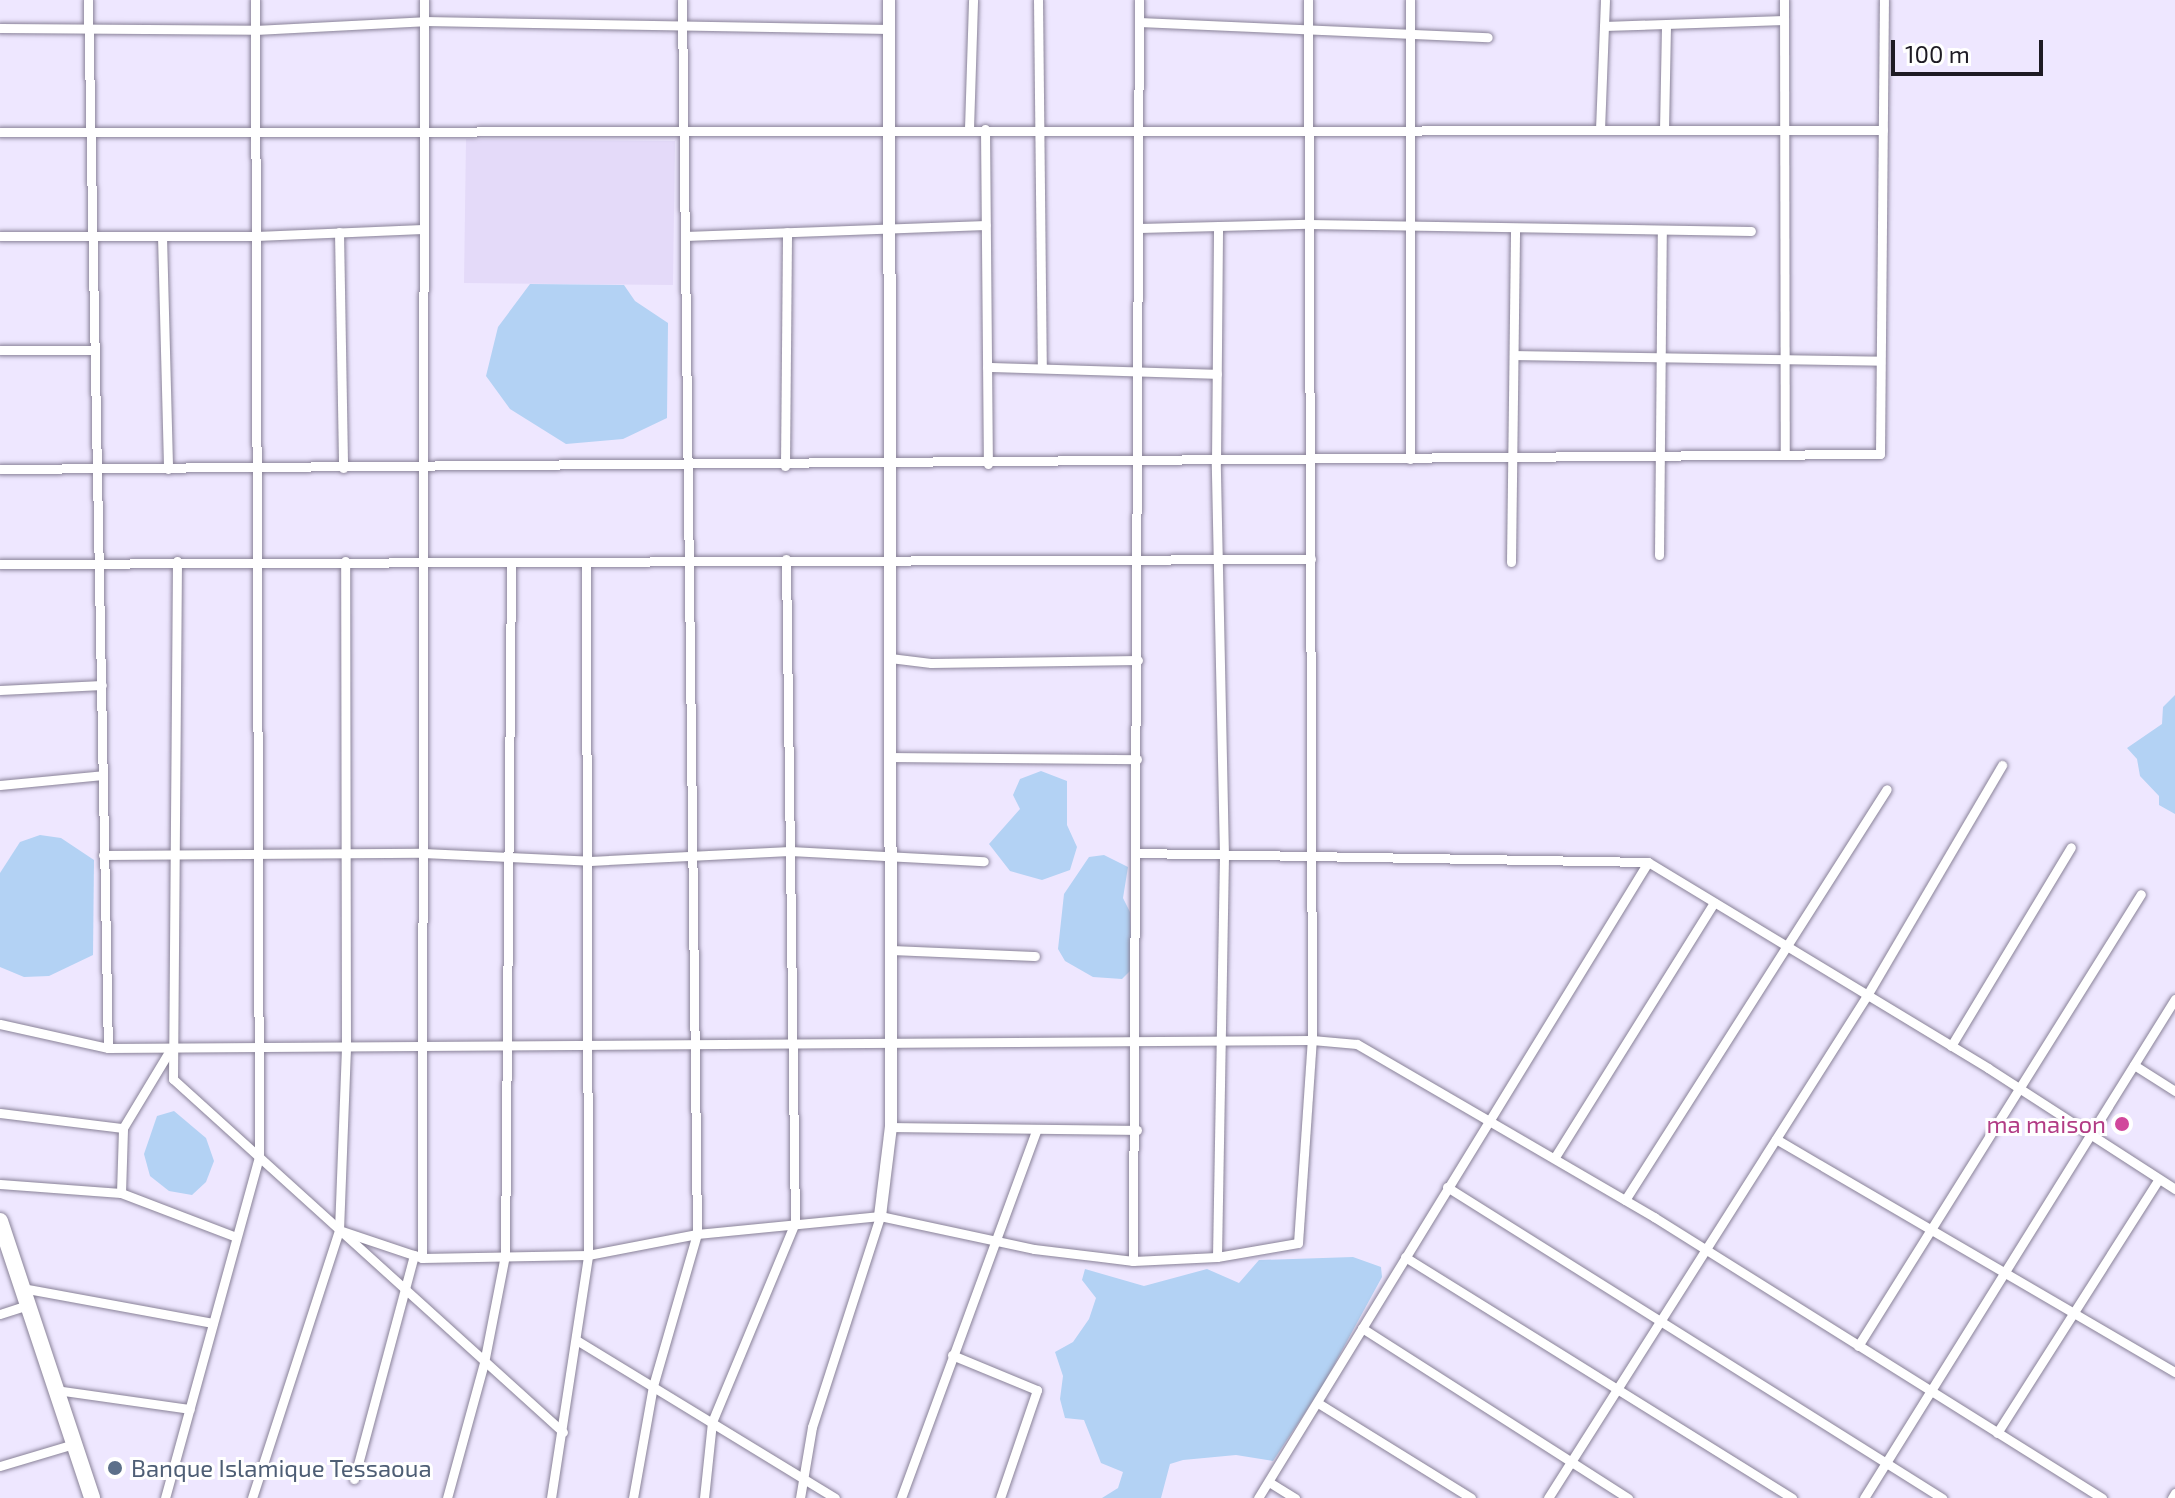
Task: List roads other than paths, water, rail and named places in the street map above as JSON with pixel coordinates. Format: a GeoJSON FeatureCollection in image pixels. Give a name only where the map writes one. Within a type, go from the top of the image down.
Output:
{"type":"FeatureCollection","features":[{"type":"Feature","properties":{"kind":"highway"},"geometry":{"type":"LineString","coordinates":[[0,1221],[3,1239],[92,1498]]}},
{"type":"Feature","properties":{"kind":"street"},"geometry":{"type":"LineString","coordinates":[[88,0],[97,469],[102,561],[103,855],[108,1048]]}},
{"type":"Feature","properties":{"kind":"street"},"geometry":{"type":"LineString","coordinates":[[165,1498],[259,1157],[261,854],[255,0]]}},
{"type":"Feature","properties":{"kind":"street"},"geometry":{"type":"LineString","coordinates":[[354,1479],[405,1290],[418,1256],[423,1046],[424,0]]}},
{"type":"Feature","properties":{"kind":"street"},"geometry":{"type":"LineString","coordinates":[[633,1498],[653,1386],[697,1234],[682,0]]}},
{"type":"Feature","properties":{"kind":"street"},"geometry":{"type":"LineString","coordinates":[[800,1498],[806,1480],[812,1427],[880,1216],[891,1127],[889,0]]}},
{"type":"Feature","properties":{"kind":"street"},"geometry":{"type":"LineString","coordinates":[[969,129],[973,0]]}},
{"type":"Feature","properties":{"kind":"street"},"geometry":{"type":"LineString","coordinates":[[1038,0],[1042,368]]}},
{"type":"Feature","properties":{"kind":"street"},"geometry":{"type":"LineString","coordinates":[[1133,1261],[1137,1130],[1139,0]]}},
{"type":"Feature","properties":{"kind":"street"},"geometry":{"type":"LineString","coordinates":[[339,1230],[418,1256],[588,1255],[697,1234],[880,1216],[995,1240],[1133,1261],[1217,1257],[1298,1243],[1312,1040],[1308,0]]}},
{"type":"Feature","properties":{"kind":"street"},"geometry":{"type":"LineString","coordinates":[[1410,0],[1410,459]]}},
{"type":"Feature","properties":{"kind":"street"},"geometry":{"type":"LineString","coordinates":[[1600,130],[1605,0]]}},
{"type":"Feature","properties":{"kind":"street"},"geometry":{"type":"LineString","coordinates":[[1784,0],[1785,455]]}},
{"type":"Feature","properties":{"kind":"street"},"geometry":{"type":"LineString","coordinates":[[0,469],[785,466],[1880,454],[1884,0]]}},
{"type":"Feature","properties":{"kind":"street"},"geometry":{"type":"LineString","coordinates":[[1604,26],[1784,20]]}},
{"type":"Feature","properties":{"kind":"street"},"geometry":{"type":"LineString","coordinates":[[0,28],[88,25],[255,30],[424,21],[683,28],[889,29]]}},
{"type":"Feature","properties":{"kind":"street"},"geometry":{"type":"LineString","coordinates":[[1139,22],[1488,37]]}},
{"type":"Feature","properties":{"kind":"street"},"geometry":{"type":"LineString","coordinates":[[1664,130],[1666,26]]}},
{"type":"Feature","properties":{"kind":"street"},"geometry":{"type":"LineString","coordinates":[[0,132],[684,128],[1883,130]]}},
{"type":"Feature","properties":{"kind":"street"},"geometry":{"type":"LineString","coordinates":[[985,129],[988,464]]}},
{"type":"Feature","properties":{"kind":"street"},"geometry":{"type":"LineString","coordinates":[[1139,228],[1218,230],[1308,224],[1751,231]]}},
{"type":"Feature","properties":{"kind":"street"},"geometry":{"type":"LineString","coordinates":[[685,236],[986,225]]}},
{"type":"Feature","properties":{"kind":"street"},"geometry":{"type":"LineString","coordinates":[[1511,562],[1515,458],[1515,228]]}},
{"type":"Feature","properties":{"kind":"street"},"geometry":{"type":"LineString","coordinates":[[0,236],[256,236],[423,229]]}},
{"type":"Feature","properties":{"kind":"street"},"geometry":{"type":"LineString","coordinates":[[1217,1257],[1224,1041],[1224,856],[1216,462],[1218,230]]}},
{"type":"Feature","properties":{"kind":"street"},"geometry":{"type":"LineString","coordinates":[[1659,555],[1662,231]]}},
{"type":"Feature","properties":{"kind":"street"},"geometry":{"type":"LineString","coordinates":[[339,232],[343,468]]}},
{"type":"Feature","properties":{"kind":"street"},"geometry":{"type":"LineString","coordinates":[[785,466],[787,232]]}},
{"type":"Feature","properties":{"kind":"street"},"geometry":{"type":"LineString","coordinates":[[162,236],[168,469]]}},
{"type":"Feature","properties":{"kind":"street"},"geometry":{"type":"LineString","coordinates":[[0,350],[95,350]]}},
{"type":"Feature","properties":{"kind":"street"},"geometry":{"type":"LineString","coordinates":[[1515,355],[1880,361]]}},
{"type":"Feature","properties":{"kind":"street"},"geometry":{"type":"LineString","coordinates":[[987,367],[1217,374]]}},
{"type":"Feature","properties":{"kind":"street"},"geometry":{"type":"LineString","coordinates":[[0,564],[102,561],[259,563],[423,560],[511,563],[689,559],[890,562],[1311,559]]}},
{"type":"Feature","properties":{"kind":"street"},"geometry":{"type":"LineString","coordinates":[[704,1498],[712,1422],[795,1223],[790,1044],[786,559]]}},
{"type":"Feature","properties":{"kind":"street"},"geometry":{"type":"LineString","coordinates":[[177,561],[178,854],[171,1048],[173,1079],[563,1432]]}},
{"type":"Feature","properties":{"kind":"street"},"geometry":{"type":"LineString","coordinates":[[252,1498],[339,1230],[346,1047],[345,561]]}},
{"type":"Feature","properties":{"kind":"street"},"geometry":{"type":"LineString","coordinates":[[551,1498],[578,1341],[588,1255],[586,562]]}},
{"type":"Feature","properties":{"kind":"street"},"geometry":{"type":"LineString","coordinates":[[447,1498],[484,1363],[505,1255],[511,563]]}},
{"type":"Feature","properties":{"kind":"street"},"geometry":{"type":"LineString","coordinates":[[890,658],[931,663],[1138,660]]}},
{"type":"Feature","properties":{"kind":"street"},"geometry":{"type":"LineString","coordinates":[[0,690],[102,685]]}},
{"type":"Feature","properties":{"kind":"street"},"geometry":{"type":"LineString","coordinates":[[891,757],[1137,759]]}},
{"type":"Feature","properties":{"kind":"street"},"geometry":{"type":"LineString","coordinates":[[1548,1498],[1866,997],[2002,765]]}},
{"type":"Feature","properties":{"kind":"street"},"geometry":{"type":"LineString","coordinates":[[0,785],[103,775]]}},
{"type":"Feature","properties":{"kind":"street"},"geometry":{"type":"LineString","coordinates":[[1625,1200],[1887,789]]}},
{"type":"Feature","properties":{"kind":"street"},"geometry":{"type":"LineString","coordinates":[[1951,1046],[2071,847]]}},
{"type":"Feature","properties":{"kind":"street"},"geometry":{"type":"LineString","coordinates":[[103,855],[423,853],[587,861],[790,851],[984,861]]}},
{"type":"Feature","properties":{"kind":"street"},"geometry":{"type":"LineString","coordinates":[[1137,853],[1311,859],[1648,862],[1951,1046],[2175,1189]]}},
{"type":"Feature","properties":{"kind":"street"},"geometry":{"type":"LineString","coordinates":[[1258,1498],[1648,862]]}},
{"type":"Feature","properties":{"kind":"street"},"geometry":{"type":"LineString","coordinates":[[1858,1346],[2141,894]]}},
{"type":"Feature","properties":{"kind":"street"},"geometry":{"type":"LineString","coordinates":[[1555,1157],[1714,903]]}},
{"type":"Feature","properties":{"kind":"street"},"geometry":{"type":"LineString","coordinates":[[890,950],[1035,956]]}},
{"type":"Feature","properties":{"kind":"street"},"geometry":{"type":"LineString","coordinates":[[1864,1498],[2175,999]]}},
{"type":"Feature","properties":{"kind":"street"},"geometry":{"type":"LineString","coordinates":[[0,1024],[108,1048],[1312,1040],[1357,1044],[1382,1055],[1555,1157],[2102,1498]]}},
{"type":"Feature","properties":{"kind":"street"},"geometry":{"type":"LineString","coordinates":[[121,1193],[123,1128],[171,1048]]}},
{"type":"Feature","properties":{"kind":"street"},"geometry":{"type":"LineString","coordinates":[[2134,1065],[2175,1091]]}},
{"type":"Feature","properties":{"kind":"street"},"geometry":{"type":"LineString","coordinates":[[0,1113],[123,1128]]}},
{"type":"Feature","properties":{"kind":"street"},"geometry":{"type":"LineString","coordinates":[[891,1127],[1137,1130]]}},
{"type":"Feature","properties":{"kind":"street"},"geometry":{"type":"LineString","coordinates":[[901,1498],[1037,1129]]}},
{"type":"Feature","properties":{"kind":"street"},"geometry":{"type":"LineString","coordinates":[[1776,1139],[2175,1372]]}},
{"type":"Feature","properties":{"kind":"street"},"geometry":{"type":"LineString","coordinates":[[1997,1433],[2159,1179]]}},
{"type":"Feature","properties":{"kind":"street"},"geometry":{"type":"LineString","coordinates":[[0,1184],[121,1193],[236,1237]]}},
{"type":"Feature","properties":{"kind":"street"},"geometry":{"type":"LineString","coordinates":[[1447,1187],[1942,1498]]}},
{"type":"Feature","properties":{"kind":"street"},"geometry":{"type":"LineString","coordinates":[[1405,1257],[1792,1498]]}},
{"type":"Feature","properties":{"kind":"street"},"geometry":{"type":"LineString","coordinates":[[0,1314],[25,1296],[213,1323]]}},
{"type":"Feature","properties":{"kind":"street"},"geometry":{"type":"LineString","coordinates":[[1362,1328],[1628,1498]]}},
{"type":"Feature","properties":{"kind":"street"},"geometry":{"type":"LineString","coordinates":[[578,1341],[835,1498]]}},
{"type":"Feature","properties":{"kind":"street"},"geometry":{"type":"LineString","coordinates":[[952,1355],[1037,1390],[1000,1498]]}},
{"type":"Feature","properties":{"kind":"street"},"geometry":{"type":"LineString","coordinates":[[56,1390],[190,1409]]}},
{"type":"Feature","properties":{"kind":"street"},"geometry":{"type":"LineString","coordinates":[[1318,1403],[1471,1498]]}},
{"type":"Feature","properties":{"kind":"street"},"geometry":{"type":"LineString","coordinates":[[0,1466],[74,1444]]}},
{"type":"Feature","properties":{"kind":"street"},"geometry":{"type":"LineString","coordinates":[[1269,1482],[1295,1498]]}},
{"type":"Feature","properties":{"kind":"water"},"geometry":{"type":"Polygon","coordinates":[[[530,284],[624,285],[635,301],[668,323],[667,418],[623,439],[566,444],[510,409],[486,376],[498,327],[530,284]]]}},
{"type":"Feature","properties":{"kind":"water"},"geometry":{"type":"Polygon","coordinates":[[[2175,695],[2175,814],[2159,805],[2159,796],[2140,776],[2137,759],[2127,748],[2162,724],[2163,707],[2175,695]]]}},
{"type":"Feature","properties":{"kind":"water"},"geometry":{"type":"Polygon","coordinates":[[[1041,771],[1067,781],[1067,825],[1077,847],[1070,870],[1042,880],[1010,871],[989,844],[1020,809],[1013,795],[1020,779],[1041,771]]]}},
{"type":"Feature","properties":{"kind":"water"},"geometry":{"type":"Polygon","coordinates":[[[40,835],[61,838],[94,860],[93,955],[49,976],[24,977],[0,967],[0,873],[20,842],[40,835]]]}},
{"type":"Feature","properties":{"kind":"water"},"geometry":{"type":"Polygon","coordinates":[[[1104,855],[1128,867],[1123,898],[1130,912],[1130,971],[1122,979],[1093,977],[1065,961],[1058,949],[1064,894],[1089,857],[1104,855]]]}},
{"type":"Feature","properties":{"kind":"water"},"geometry":{"type":"Polygon","coordinates":[[[174,1111],[206,1138],[214,1161],[206,1182],[192,1195],[169,1191],[150,1176],[144,1154],[157,1116],[174,1111]]]}},
{"type":"Feature","properties":{"kind":"water"},"geometry":{"type":"Polygon","coordinates":[[[1353,1257],[1381,1267],[1382,1277],[1322,1387],[1273,1461],[1236,1455],[1183,1460],[1170,1464],[1161,1498],[1102,1498],[1118,1488],[1123,1472],[1101,1463],[1084,1420],[1065,1418],[1060,1399],[1063,1376],[1055,1352],[1073,1342],[1089,1319],[1096,1298],[1082,1280],[1085,1269],[1144,1286],[1207,1269],[1239,1283],[1259,1260],[1353,1257]]]}},
{"type":"Feature","properties":{"kind":"place","name":"ma maison"},"geometry":{"type":"Point","coordinates":[2122,1124]}},
{"type":"Feature","properties":{"kind":"place","name":"Banque Islamique Tessaoua"},"geometry":{"type":"Point","coordinates":[115,1468]}}]}
